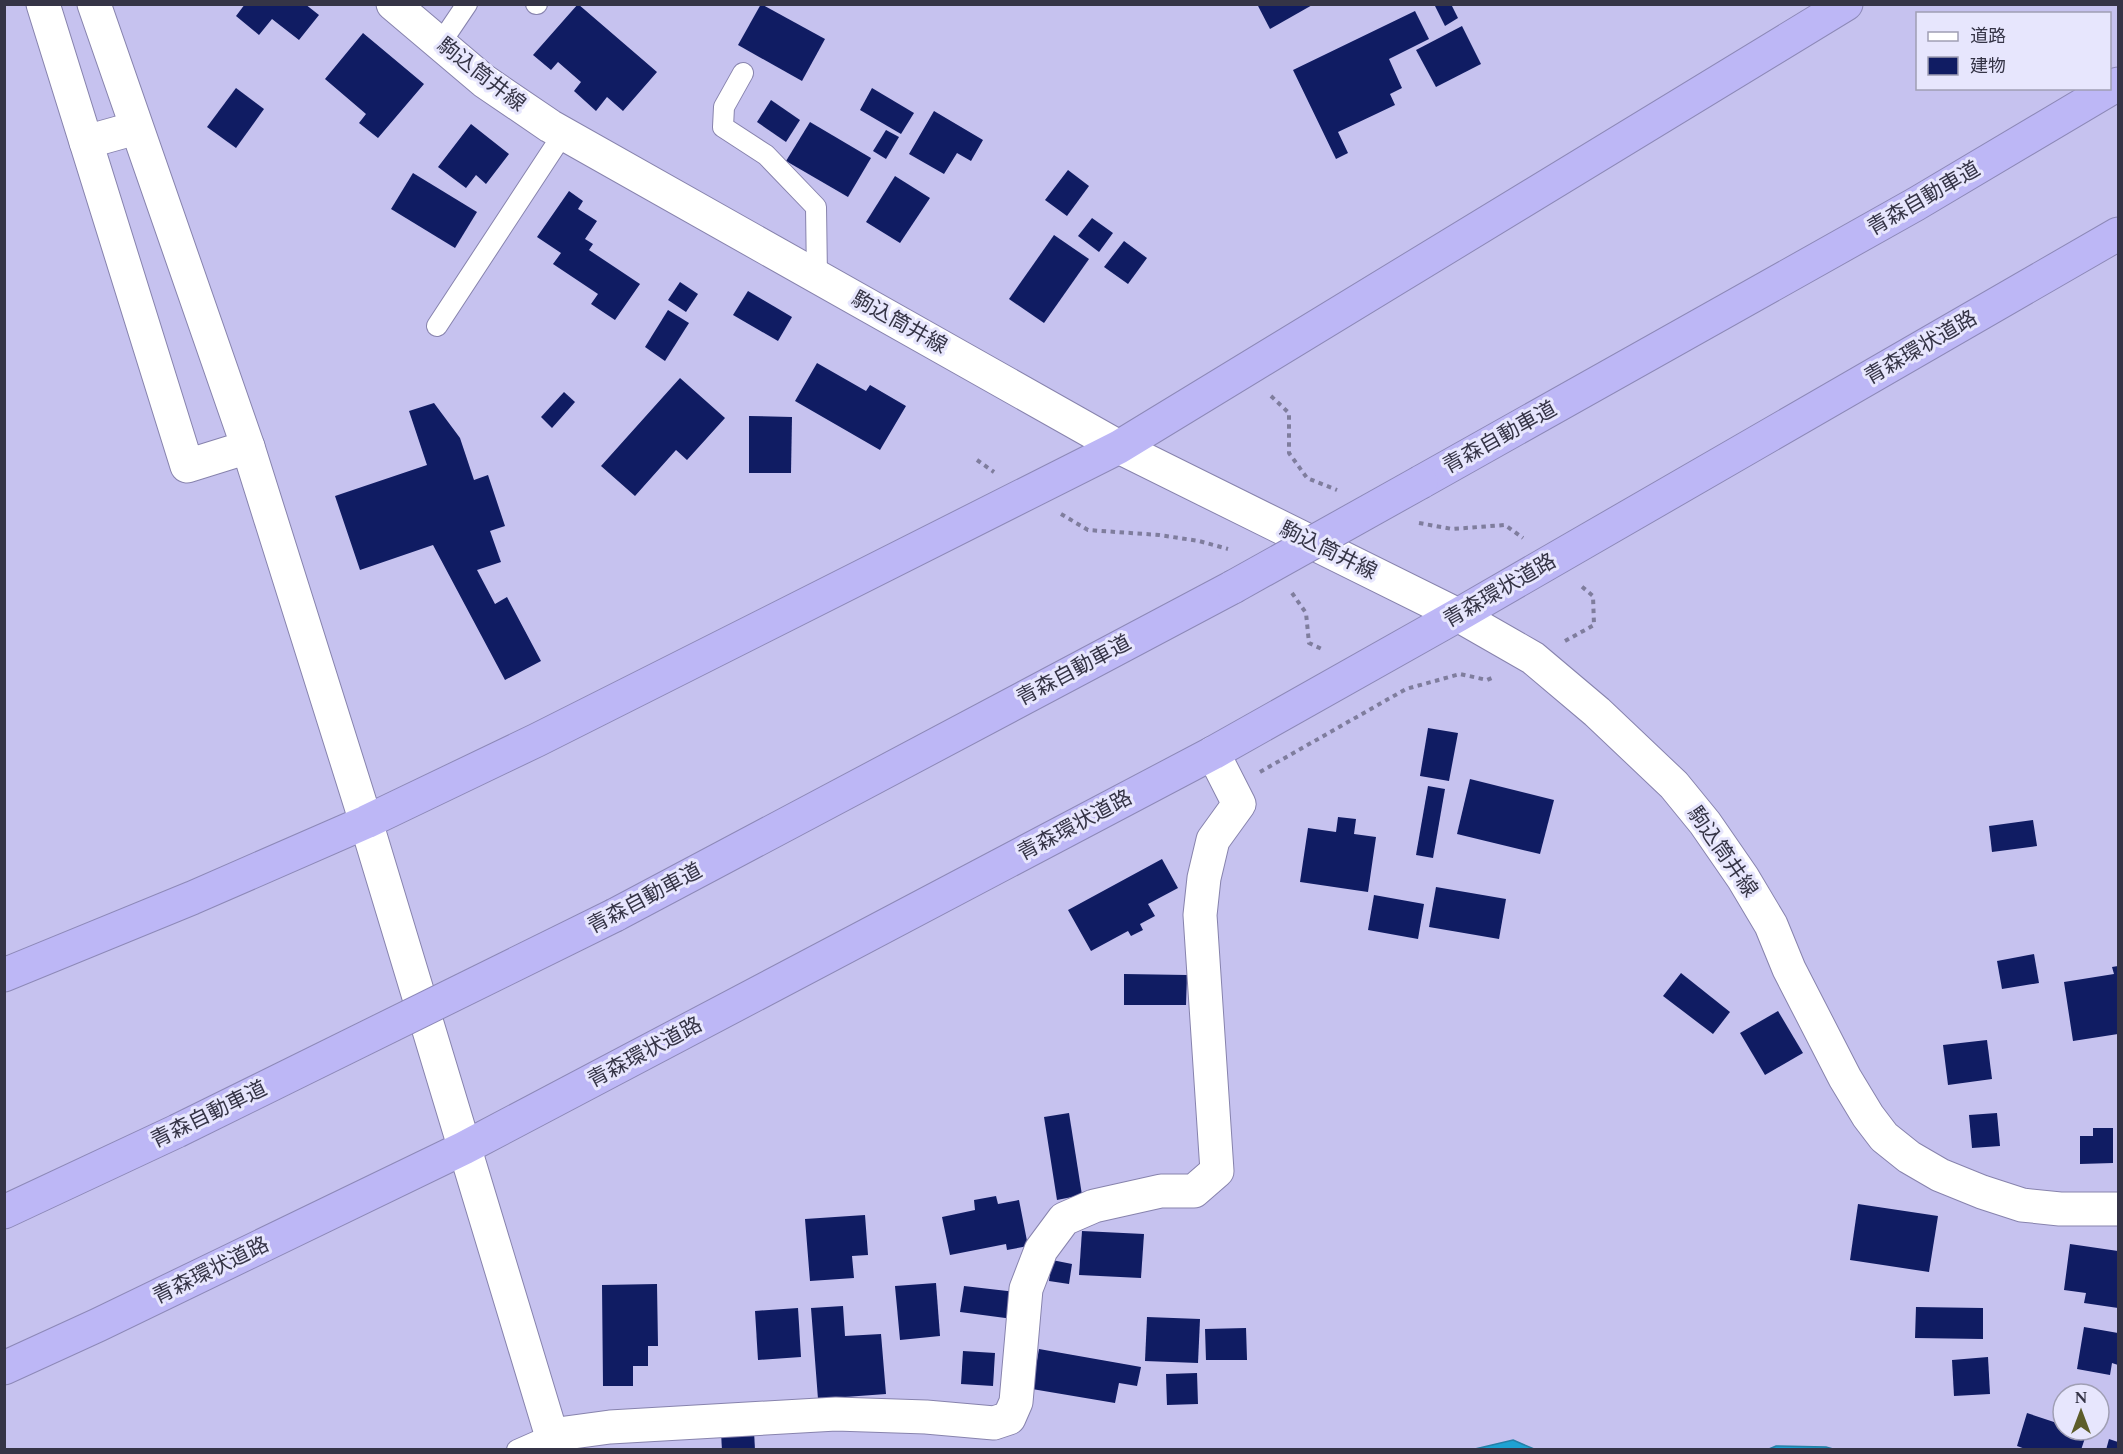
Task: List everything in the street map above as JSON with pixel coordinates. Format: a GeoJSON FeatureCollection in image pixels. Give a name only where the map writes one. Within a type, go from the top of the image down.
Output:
{"type":"FeatureCollection","features":[{"type":"Feature","properties":{"kind":"highway"},"geometry":{"type":"LineString","coordinates":[[4,975],[192,898],[366,822],[537,740],[1119,447],[1846,4]]}},
{"type":"Feature","properties":{"kind":"highway","name":"青森自動車道"},"geometry":{"type":"LineString","coordinates":[[4,1212],[177,1131],[615,915],[1233,587],[1916,204],[2108,90]]}},
{"type":"Feature","properties":{"kind":"highway","name":"青森環状道路"},"geometry":{"type":"LineString","coordinates":[[4,1368],[464,1148],[1213,753],[1458,615],[2118,234]]}},
{"type":"Feature","properties":{"kind":"street"},"geometry":{"type":"LineString","coordinates":[[42,4],[187,466],[248,447]]}},
{"type":"Feature","properties":{"kind":"street"},"geometry":{"type":"LineString","coordinates":[[94,4],[248,447],[366,822],[554,1442],[610,1427],[836,1414],[926,1417],[994,1423],[1010,1418],[1016,1402],[1026,1289],[1041,1250],[1065,1219],[1094,1206],[1161,1191],[1194,1191],[1217,1171],[1200,915],[1204,878],[1213,840],[1239,804],[1213,753]]}},
{"type":"Feature","properties":{"kind":"street","name":"駒込筒井線"},"geometry":{"type":"LineString","coordinates":[[393,4],[484,81],[563,134],[1119,447],[1458,615],[1533,658],[1597,712],[1680,793],[1705,823],[1743,878],[1771,925],[1789,969],[1845,1078],[1884,1137],[1909,1157],[1940,1175],[2022,1205],[2060,1209],[2118,1209]]}},
{"type":"Feature","properties":{"kind":"street"},"geometry":{"type":"LineString","coordinates":[[86,142],[136,129]]}},
{"type":"Feature","properties":{"kind":"lane"},"geometry":{"type":"LineString","coordinates":[[440,44],[467,4]]}},
{"type":"Feature","properties":{"kind":"lane"},"geometry":{"type":"LineString","coordinates":[[743,73],[724,107],[723,127],[766,155],[816,207],[817,277]]}},
{"type":"Feature","properties":{"kind":"lane"},"geometry":{"type":"LineString","coordinates":[[437,326],[563,134]]}},
{"type":"Feature","properties":{"kind":"lane"},"geometry":{"type":"LineString","coordinates":[[517,1449],[554,1442]]}},
{"type":"Feature","properties":{"kind":"water"},"geometry":{"type":"Polygon","coordinates":[[[1513,1440],[1534,1449],[1475,1449],[1513,1440]]]}},
{"type":"Feature","properties":{"kind":"water"},"geometry":{"type":"Polygon","coordinates":[[[1776,1446],[1826,1447],[1833,1449],[1769,1449],[1776,1446]]]}},
{"type":"Feature","properties":{"kind":"building"},"geometry":{"type":"Polygon","coordinates":[[[245,4],[305,4],[319,15],[299,40],[272,19],[259,35],[236,16],[245,4]]]}},
{"type":"Feature","properties":{"kind":"building"},"geometry":{"type":"Polygon","coordinates":[[[578,4],[657,72],[623,111],[607,97],[596,111],[574,91],[581,82],[558,62],[551,70],[533,55],[578,4]]]}},
{"type":"Feature","properties":{"kind":"building"},"geometry":{"type":"Polygon","coordinates":[[[761,4],[825,39],[802,81],[738,45],[761,4]]]}},
{"type":"Feature","properties":{"kind":"building"},"geometry":{"type":"Polygon","coordinates":[[[1257,4],[1314,4],[1270,29],[1257,4]]]}},
{"type":"Feature","properties":{"kind":"building"},"geometry":{"type":"Polygon","coordinates":[[[1434,4],[1451,4],[1458,18],[1445,26],[1434,4]]]}},
{"type":"Feature","properties":{"kind":"building"},"geometry":{"type":"Polygon","coordinates":[[[1415,11],[1429,39],[1389,59],[1402,88],[1390,94],[1395,105],[1338,132],[1348,153],[1336,159],[1293,70],[1415,11]]]}},
{"type":"Feature","properties":{"kind":"building"},"geometry":{"type":"Polygon","coordinates":[[[1462,26],[1481,64],[1436,87],[1416,50],[1462,26]]]}},
{"type":"Feature","properties":{"kind":"building"},"geometry":{"type":"Polygon","coordinates":[[[363,33],[424,84],[378,138],[359,123],[366,114],[325,79],[363,33]]]}},
{"type":"Feature","properties":{"kind":"building"},"geometry":{"type":"Polygon","coordinates":[[[236,88],[264,109],[236,148],[207,127],[236,88]]]}},
{"type":"Feature","properties":{"kind":"building"},"geometry":{"type":"Polygon","coordinates":[[[872,88],[914,113],[901,134],[860,110],[872,88]]]}},
{"type":"Feature","properties":{"kind":"building"},"geometry":{"type":"Polygon","coordinates":[[[771,100],[800,120],[786,142],[757,122],[771,100]]]}},
{"type":"Feature","properties":{"kind":"building"},"geometry":{"type":"Polygon","coordinates":[[[934,111],[983,140],[971,161],[957,153],[944,174],[909,154],[934,111]]]}},
{"type":"Feature","properties":{"kind":"building"},"geometry":{"type":"Polygon","coordinates":[[[810,122],[871,158],[848,197],[786,161],[810,122]]]}},
{"type":"Feature","properties":{"kind":"building"},"geometry":{"type":"Polygon","coordinates":[[[471,124],[509,154],[486,184],[476,175],[466,188],[438,167],[471,124]]]}},
{"type":"Feature","properties":{"kind":"building"},"geometry":{"type":"Polygon","coordinates":[[[886,130],[899,137],[886,159],[873,151],[886,130]]]}},
{"type":"Feature","properties":{"kind":"building"},"geometry":{"type":"Polygon","coordinates":[[[1068,170],[1089,186],[1067,216],[1045,200],[1068,170]]]}},
{"type":"Feature","properties":{"kind":"building"},"geometry":{"type":"Polygon","coordinates":[[[413,173],[477,212],[455,248],[391,209],[413,173]]]}},
{"type":"Feature","properties":{"kind":"building"},"geometry":{"type":"Polygon","coordinates":[[[895,176],[930,198],[900,243],[866,222],[895,176]]]}},
{"type":"Feature","properties":{"kind":"building"},"geometry":{"type":"Polygon","coordinates":[[[569,191],[583,201],[578,209],[597,221],[585,239],[593,244],[589,250],[640,284],[615,320],[591,304],[598,294],[553,264],[561,253],[537,237],[569,191]]]}},
{"type":"Feature","properties":{"kind":"building"},"geometry":{"type":"Polygon","coordinates":[[[1092,218],[1113,233],[1099,252],[1078,236],[1092,218]]]}},
{"type":"Feature","properties":{"kind":"building"},"geometry":{"type":"Polygon","coordinates":[[[1054,235],[1089,259],[1044,323],[1009,299],[1054,235]]]}},
{"type":"Feature","properties":{"kind":"building"},"geometry":{"type":"Polygon","coordinates":[[[1124,241],[1147,258],[1128,284],[1104,267],[1124,241]]]}},
{"type":"Feature","properties":{"kind":"building"},"geometry":{"type":"Polygon","coordinates":[[[680,282],[698,294],[686,312],[668,300],[680,282]]]}},
{"type":"Feature","properties":{"kind":"building"},"geometry":{"type":"Polygon","coordinates":[[[748,291],[792,317],[778,341],[733,315],[748,291]]]}},
{"type":"Feature","properties":{"kind":"building"},"geometry":{"type":"Polygon","coordinates":[[[668,310],[689,323],[665,361],[645,347],[668,310]]]}},
{"type":"Feature","properties":{"kind":"building"},"geometry":{"type":"Polygon","coordinates":[[[817,363],[866,391],[870,385],[906,406],[880,450],[795,401],[817,363]]]}},
{"type":"Feature","properties":{"kind":"building"},"geometry":{"type":"Polygon","coordinates":[[[680,378],[725,418],[687,460],[676,450],[635,496],[601,466],[680,378]]]}},
{"type":"Feature","properties":{"kind":"building"},"geometry":{"type":"Polygon","coordinates":[[[564,392],[575,402],[552,428],[541,417],[564,392]]]}},
{"type":"Feature","properties":{"kind":"building"},"geometry":{"type":"Polygon","coordinates":[[[434,403],[460,438],[474,480],[488,475],[505,526],[490,531],[501,562],[477,570],[495,604],[507,597],[541,661],[505,680],[433,545],[360,570],[335,496],[427,465],[409,411],[434,403]]]}},
{"type":"Feature","properties":{"kind":"building"},"geometry":{"type":"Polygon","coordinates":[[[749,416],[792,417],[791,473],[749,473],[749,416]]]}},
{"type":"Feature","properties":{"kind":"building"},"geometry":{"type":"Polygon","coordinates":[[[1428,728],[1458,733],[1449,781],[1420,776],[1428,728]]]}},
{"type":"Feature","properties":{"kind":"building"},"geometry":{"type":"Polygon","coordinates":[[[1470,779],[1554,800],[1540,854],[1457,834],[1470,779]]]}},
{"type":"Feature","properties":{"kind":"building"},"geometry":{"type":"Polygon","coordinates":[[[1428,786],[1445,789],[1433,858],[1416,855],[1428,786]]]}},
{"type":"Feature","properties":{"kind":"building"},"geometry":{"type":"Polygon","coordinates":[[[1338,817],[1356,819],[1354,834],[1376,837],[1368,892],[1300,882],[1308,828],[1336,832],[1338,817]]]}},
{"type":"Feature","properties":{"kind":"building"},"geometry":{"type":"Polygon","coordinates":[[[2033,820],[2037,846],[1992,852],[1989,826],[2033,820]]]}},
{"type":"Feature","properties":{"kind":"building"},"geometry":{"type":"Polygon","coordinates":[[[1162,859],[1178,888],[1148,904],[1155,916],[1140,924],[1143,930],[1131,936],[1128,931],[1091,951],[1068,910],[1162,859]]]}},
{"type":"Feature","properties":{"kind":"building"},"geometry":{"type":"Polygon","coordinates":[[[1436,887],[1506,899],[1499,939],[1429,927],[1436,887]]]}},
{"type":"Feature","properties":{"kind":"building"},"geometry":{"type":"Polygon","coordinates":[[[1374,895],[1424,904],[1418,939],[1368,930],[1374,895]]]}},
{"type":"Feature","properties":{"kind":"building"},"geometry":{"type":"Polygon","coordinates":[[[2034,954],[2039,983],[2002,989],[1997,961],[2034,954]]]}},
{"type":"Feature","properties":{"kind":"building"},"geometry":{"type":"Polygon","coordinates":[[[2118,966],[2118,1034],[2073,1041],[2064,982],[2114,974],[2112,967],[2118,966]]]}},
{"type":"Feature","properties":{"kind":"building"},"geometry":{"type":"Polygon","coordinates":[[[1681,973],[1730,1012],[1713,1034],[1663,996],[1681,973]]]}},
{"type":"Feature","properties":{"kind":"building"},"geometry":{"type":"Polygon","coordinates":[[[1124,974],[1187,975],[1186,1005],[1124,1005],[1124,974]]]}},
{"type":"Feature","properties":{"kind":"building"},"geometry":{"type":"Polygon","coordinates":[[[1778,1011],[1803,1053],[1765,1075],[1740,1033],[1778,1011]]]}},
{"type":"Feature","properties":{"kind":"building"},"geometry":{"type":"Polygon","coordinates":[[[1987,1040],[1992,1079],[1948,1085],[1943,1045],[1987,1040]]]}},
{"type":"Feature","properties":{"kind":"building"},"geometry":{"type":"Polygon","coordinates":[[[1069,1113],[1082,1195],[1057,1200],[1044,1117],[1069,1113]]]}},
{"type":"Feature","properties":{"kind":"building"},"geometry":{"type":"Polygon","coordinates":[[[1997,1113],[2000,1146],[1972,1148],[1969,1115],[1997,1113]]]}},
{"type":"Feature","properties":{"kind":"building"},"geometry":{"type":"Polygon","coordinates":[[[2093,1128],[2113,1128],[2113,1163],[2080,1164],[2080,1136],[2093,1136],[2093,1128]]]}},
{"type":"Feature","properties":{"kind":"building"},"geometry":{"type":"Polygon","coordinates":[[[996,1196],[998,1204],[1019,1200],[1028,1246],[1007,1250],[1006,1244],[950,1255],[942,1217],[975,1210],[974,1200],[996,1196]]]}},
{"type":"Feature","properties":{"kind":"building"},"geometry":{"type":"Polygon","coordinates":[[[1858,1204],[1938,1216],[1929,1272],[1850,1260],[1858,1204]]]}},
{"type":"Feature","properties":{"kind":"building"},"geometry":{"type":"Polygon","coordinates":[[[865,1215],[868,1255],[852,1256],[854,1278],[810,1281],[805,1219],[865,1215]]]}},
{"type":"Feature","properties":{"kind":"building"},"geometry":{"type":"Polygon","coordinates":[[[1082,1231],[1144,1234],[1141,1278],[1079,1275],[1082,1231]]]}},
{"type":"Feature","properties":{"kind":"building"},"geometry":{"type":"Polygon","coordinates":[[[2070,1244],[2118,1251],[2118,1308],[2084,1303],[2086,1293],[2064,1290],[2070,1244]]]}},
{"type":"Feature","properties":{"kind":"building"},"geometry":{"type":"Polygon","coordinates":[[[1052,1260],[1072,1264],[1069,1284],[1049,1281],[1052,1260]]]}},
{"type":"Feature","properties":{"kind":"building"},"geometry":{"type":"Polygon","coordinates":[[[936,1283],[940,1336],[900,1340],[895,1286],[936,1283]]]}},
{"type":"Feature","properties":{"kind":"building"},"geometry":{"type":"Polygon","coordinates":[[[657,1284],[658,1346],[648,1346],[648,1366],[633,1366],[633,1386],[603,1386],[602,1285],[657,1284]]]}},
{"type":"Feature","properties":{"kind":"building"},"geometry":{"type":"Polygon","coordinates":[[[964,1286],[1016,1292],[1013,1319],[960,1312],[964,1286]]]}},
{"type":"Feature","properties":{"kind":"building"},"geometry":{"type":"Polygon","coordinates":[[[843,1306],[845,1336],[881,1334],[886,1394],[818,1399],[811,1308],[843,1306]]]}},
{"type":"Feature","properties":{"kind":"building"},"geometry":{"type":"Polygon","coordinates":[[[1916,1307],[1983,1308],[1983,1339],[1915,1338],[1916,1307]]]}},
{"type":"Feature","properties":{"kind":"building"},"geometry":{"type":"Polygon","coordinates":[[[798,1308],[801,1357],[758,1360],[755,1311],[798,1308]]]}},
{"type":"Feature","properties":{"kind":"building"},"geometry":{"type":"Polygon","coordinates":[[[1147,1317],[1200,1319],[1198,1363],[1145,1361],[1147,1317]]]}},
{"type":"Feature","properties":{"kind":"building"},"geometry":{"type":"Polygon","coordinates":[[[2084,1327],[2118,1333],[2118,1365],[2112,1363],[2110,1375],[2077,1369],[2084,1327]]]}},
{"type":"Feature","properties":{"kind":"building"},"geometry":{"type":"Polygon","coordinates":[[[1246,1328],[1247,1360],[1206,1360],[1205,1329],[1246,1328]]]}},
{"type":"Feature","properties":{"kind":"building"},"geometry":{"type":"Polygon","coordinates":[[[1039,1349],[1141,1367],[1137,1386],[1119,1383],[1115,1403],[1032,1389],[1039,1349]]]}},
{"type":"Feature","properties":{"kind":"building"},"geometry":{"type":"Polygon","coordinates":[[[963,1351],[995,1353],[993,1386],[961,1384],[963,1351]]]}},
{"type":"Feature","properties":{"kind":"building"},"geometry":{"type":"Polygon","coordinates":[[[1988,1357],[1990,1394],[1954,1396],[1952,1360],[1988,1357]]]}},
{"type":"Feature","properties":{"kind":"building"},"geometry":{"type":"Polygon","coordinates":[[[1197,1373],[1198,1404],[1167,1405],[1166,1374],[1197,1373]]]}},
{"type":"Feature","properties":{"kind":"building"},"geometry":{"type":"Polygon","coordinates":[[[2027,1413],[2051,1421],[2051,1442],[2084,1442],[2081,1450],[2028,1450],[2017,1446],[2027,1413]]]}},
{"type":"Feature","properties":{"kind":"building"},"geometry":{"type":"Polygon","coordinates":[[[754,1431],[755,1450],[722,1450],[721,1433],[754,1431]]]}},
{"type":"Feature","properties":{"kind":"building"},"geometry":{"type":"Polygon","coordinates":[[[2111,1440],[2118,1442],[2118,1450],[2106,1450],[2111,1440]]]}}]}
